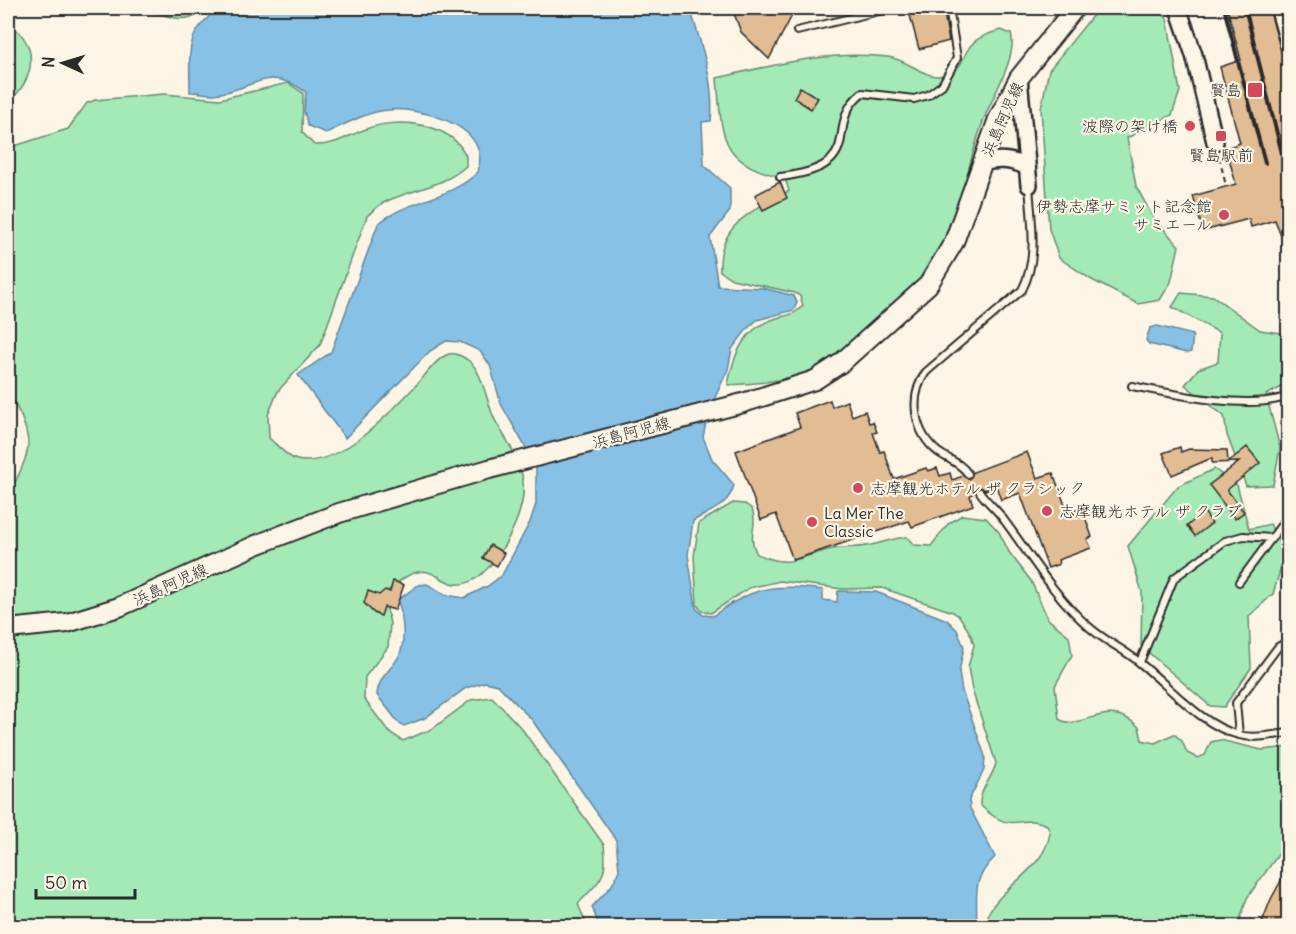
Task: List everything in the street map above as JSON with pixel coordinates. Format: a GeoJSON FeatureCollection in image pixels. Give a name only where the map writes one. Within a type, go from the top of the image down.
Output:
{"type":"FeatureCollection","features":[{"type":"Feature","properties":{"kind":"highway"},"geometry":{"type":"LineString","coordinates":[[1281,8],[1288,33]]}},
{"type":"Feature","properties":{"kind":"main road","name":"浜島阿児線"},"geometry":{"type":"LineString","coordinates":[[8,629],[67,623],[119,607],[256,545],[339,513],[489,469],[743,403],[815,380],[840,363],[928,285],[954,243],[998,119],[1019,78],[1075,8]]}},
{"type":"Feature","properties":{"kind":"street"},"geometry":{"type":"LineString","coordinates":[[1178,8],[1194,55],[1215,142]]}},
{"type":"Feature","properties":{"kind":"street"},"geometry":{"type":"LineString","coordinates":[[1019,78],[1029,184]]}},
{"type":"Feature","properties":{"kind":"street"},"geometry":{"type":"LineString","coordinates":[[983,163],[996,159],[1012,160],[1026,166]]}},
{"type":"Feature","properties":{"kind":"lane"},"geometry":{"type":"LineString","coordinates":[[797,31],[891,8]]}},
{"type":"Feature","properties":{"kind":"lane"},"geometry":{"type":"LineString","coordinates":[[780,177],[798,175],[832,161],[840,147],[853,102],[862,93],[914,99],[928,95],[942,85],[957,58],[949,8]]}},
{"type":"Feature","properties":{"kind":"lane"},"geometry":{"type":"LineString","coordinates":[[968,474],[963,466],[936,451],[925,439],[915,409],[916,390],[926,372],[1022,290],[1030,274],[1033,258],[1029,184]]}},
{"type":"Feature","properties":{"kind":"lane"},"geometry":{"type":"LineString","coordinates":[[1132,386],[1185,397],[1274,402],[1288,396]]}},
{"type":"Feature","properties":{"kind":"lane"},"geometry":{"type":"LineString","coordinates":[[980,492],[999,513],[1044,577],[1086,625],[1106,641],[1140,662],[1167,689],[1221,729],[1239,735],[1288,733]]}},
{"type":"Feature","properties":{"kind":"lane"},"geometry":{"type":"LineString","coordinates":[[1239,582],[1288,516]]}},
{"type":"Feature","properties":{"kind":"lane"},"geometry":{"type":"LineString","coordinates":[[1140,662],[1174,578],[1225,541],[1243,536],[1272,538]]}},
{"type":"Feature","properties":{"kind":"lane"},"geometry":{"type":"LineString","coordinates":[[1239,735],[1236,703],[1278,647],[1288,642]]}},
{"type":"Feature","properties":{"kind":"path"},"geometry":{"type":"LineString","coordinates":[[1215,142],[1226,186]]}},
{"type":"Feature","properties":{"kind":"green space"},"geometry":{"type":"Polygon","coordinates":[[[144,8],[206,8],[191,17],[176,18],[144,8]]]}},
{"type":"Feature","properties":{"kind":"green space"},"geometry":{"type":"Polygon","coordinates":[[[1106,8],[1153,8],[1167,18],[1180,91],[1172,115],[1127,138],[1136,186],[1153,217],[1179,246],[1171,282],[1160,300],[1138,304],[1092,280],[1059,258],[1049,229],[1041,108],[1049,70],[1093,15],[1106,8]]]}},
{"type":"Feature","properties":{"kind":"green space"},"geometry":{"type":"Polygon","coordinates":[[[8,24],[26,41],[30,51],[30,62],[29,73],[24,84],[8,102],[8,24]]]}},
{"type":"Feature","properties":{"kind":"green space"},"geometry":{"type":"Polygon","coordinates":[[[1001,30],[1011,34],[1012,43],[1008,65],[979,132],[952,224],[930,266],[914,287],[879,326],[838,357],[796,376],[774,381],[728,385],[741,345],[754,329],[793,313],[803,305],[800,296],[795,293],[732,279],[720,271],[721,255],[731,230],[751,212],[789,191],[785,178],[763,172],[747,164],[736,156],[728,145],[720,117],[717,78],[802,60],[866,55],[895,58],[927,74],[938,76],[953,72],[961,64],[968,49],[975,41],[1001,30]]]}},
{"type":"Feature","properties":{"kind":"green space"},"geometry":{"type":"Polygon","coordinates":[[[288,83],[303,93],[302,132],[314,145],[334,142],[379,125],[407,123],[436,129],[459,145],[466,156],[466,166],[457,173],[447,179],[385,202],[367,216],[320,345],[278,391],[268,415],[269,438],[286,454],[297,460],[314,460],[331,456],[348,447],[380,421],[432,366],[445,356],[457,354],[462,356],[478,372],[496,422],[519,464],[523,485],[520,510],[504,547],[485,571],[474,579],[463,584],[451,583],[425,571],[410,574],[384,594],[390,624],[388,647],[365,677],[364,699],[389,732],[403,741],[432,729],[471,700],[492,697],[522,729],[604,845],[605,865],[601,878],[578,904],[587,926],[8,926],[8,493],[22,468],[28,441],[18,409],[8,393],[8,148],[68,129],[87,103],[95,100],[164,94],[220,99],[288,83]]]}},
{"type":"Feature","properties":{"kind":"green space"},"geometry":{"type":"Polygon","coordinates":[[[1181,293],[1213,296],[1260,330],[1288,334],[1288,384],[1266,395],[1280,448],[1273,485],[1246,486],[1227,435],[1224,416],[1185,385],[1198,369],[1218,362],[1220,333],[1172,307],[1181,293]]]}},
{"type":"Feature","properties":{"kind":"green space"},"geometry":{"type":"Polygon","coordinates":[[[1214,469],[1237,485],[1249,529],[1270,524],[1285,554],[1273,594],[1249,616],[1251,668],[1224,707],[1210,706],[1141,646],[1142,592],[1128,546],[1178,486],[1214,469]]]}},
{"type":"Feature","properties":{"kind":"green space"},"geometry":{"type":"Polygon","coordinates":[[[733,503],[745,504],[752,509],[754,521],[752,536],[757,554],[780,561],[796,560],[833,549],[866,546],[907,537],[914,545],[931,546],[948,524],[962,515],[986,518],[999,532],[1009,552],[1031,581],[1048,619],[1069,636],[1072,655],[1055,686],[1059,719],[1076,722],[1105,715],[1127,718],[1139,727],[1142,740],[1155,743],[1174,734],[1182,741],[1187,753],[1198,758],[1205,755],[1211,742],[1220,740],[1262,750],[1288,747],[1288,841],[1247,898],[1238,926],[991,926],[988,914],[1003,894],[1041,856],[1050,832],[1047,825],[1037,822],[1001,820],[980,805],[980,799],[996,763],[972,690],[968,667],[974,645],[971,635],[960,617],[953,612],[882,588],[843,589],[780,581],[749,588],[711,613],[702,611],[697,605],[694,556],[699,523],[733,503]]]}},
{"type":"Feature","properties":{"kind":"water"},"geometry":{"type":"Polygon","coordinates":[[[219,8],[690,8],[706,63],[711,92],[711,121],[702,122],[704,165],[730,188],[730,211],[710,237],[718,286],[763,288],[794,296],[797,302],[794,310],[757,320],[747,329],[732,349],[728,369],[708,413],[703,437],[712,459],[734,485],[732,492],[723,503],[693,521],[688,555],[696,608],[703,615],[713,616],[752,593],[777,588],[823,590],[823,600],[837,602],[838,591],[876,592],[947,620],[957,630],[964,647],[959,672],[962,691],[985,756],[984,770],[969,800],[970,808],[995,857],[981,874],[978,882],[976,926],[599,926],[592,907],[612,885],[619,870],[616,840],[532,720],[498,685],[485,682],[466,688],[425,718],[404,726],[398,722],[377,695],[381,681],[401,651],[403,625],[398,600],[418,585],[427,584],[446,595],[464,598],[488,586],[502,575],[530,522],[536,504],[536,466],[501,404],[490,365],[480,351],[460,342],[446,341],[430,351],[345,438],[298,375],[331,352],[378,224],[402,209],[442,194],[467,181],[478,172],[480,155],[466,132],[441,118],[413,111],[388,110],[372,113],[326,133],[308,126],[304,111],[306,92],[280,80],[269,79],[214,94],[190,92],[190,54],[194,35],[219,8]]]}},
{"type":"Feature","properties":{"kind":"water"},"geometry":{"type":"Polygon","coordinates":[[[1157,326],[1193,335],[1191,352],[1149,344],[1146,340],[1150,328],[1157,326]]]}},
{"type":"Feature","properties":{"kind":"building"},"geometry":{"type":"Polygon","coordinates":[[[732,8],[796,8],[769,59],[741,32],[732,8]]]}},
{"type":"Feature","properties":{"kind":"building"},"geometry":{"type":"Polygon","coordinates":[[[908,8],[927,8],[928,11],[943,8],[949,41],[919,49],[908,8]]]}},
{"type":"Feature","properties":{"kind":"building"},"geometry":{"type":"Polygon","coordinates":[[[1227,8],[1269,8],[1288,77],[1288,254],[1275,220],[1251,227],[1249,219],[1203,231],[1193,196],[1236,184],[1226,148],[1240,143],[1220,67],[1241,60],[1227,8]]]}},
{"type":"Feature","properties":{"kind":"building"},"geometry":{"type":"Polygon","coordinates":[[[800,87],[818,98],[811,109],[794,98],[800,87]]]}},
{"type":"Feature","properties":{"kind":"building"},"geometry":{"type":"Polygon","coordinates":[[[780,182],[787,198],[763,210],[755,195],[780,182]]]}},
{"type":"Feature","properties":{"kind":"building","name":"志摩観光ホテル ザ クラシック"},"geometry":{"type":"Polygon","coordinates":[[[830,400],[832,407],[847,401],[852,416],[865,411],[869,423],[873,422],[877,432],[873,433],[880,452],[884,451],[894,479],[926,468],[928,471],[937,468],[940,476],[950,473],[952,480],[963,476],[969,479],[973,472],[1027,452],[1037,478],[1053,473],[1068,513],[1082,508],[1092,537],[1087,539],[1091,548],[1058,560],[1059,564],[1048,568],[1020,493],[1001,500],[996,486],[985,490],[980,487],[970,496],[973,505],[912,527],[909,521],[793,560],[776,514],[761,520],[736,451],[800,427],[795,413],[830,400]]]}},
{"type":"Feature","properties":{"kind":"building"},"geometry":{"type":"Polygon","coordinates":[[[1180,447],[1181,452],[1189,449],[1227,450],[1228,462],[1247,447],[1260,463],[1227,490],[1244,512],[1235,519],[1209,485],[1239,462],[1212,463],[1212,458],[1172,475],[1163,453],[1180,447]]]}},
{"type":"Feature","properties":{"kind":"building"},"geometry":{"type":"Polygon","coordinates":[[[1204,512],[1212,523],[1195,536],[1187,526],[1204,512]]]}},
{"type":"Feature","properties":{"kind":"building"},"geometry":{"type":"Polygon","coordinates":[[[490,545],[504,553],[497,566],[483,558],[490,545]]]}},
{"type":"Feature","properties":{"kind":"building"},"geometry":{"type":"Polygon","coordinates":[[[393,581],[404,585],[395,610],[384,607],[381,616],[374,613],[364,603],[368,591],[379,595],[385,590],[390,592],[393,581]]]}},
{"type":"Feature","properties":{"kind":"building"},"geometry":{"type":"Polygon","coordinates":[[[1288,868],[1288,927],[1260,927],[1271,899],[1288,868]]]}},
{"type":"Feature","properties":{"kind":"railway"},"geometry":{"type":"LineString","coordinates":[[1224,8],[1265,163]]}},
{"type":"Feature","properties":{"kind":"railway"},"geometry":{"type":"LineString","coordinates":[[1245,8],[1283,157]]}},
{"type":"Feature","properties":{"kind":"place","name":"賢島"},"geometry":{"type":"Point","coordinates":[1255,90]}},
{"type":"Feature","properties":{"kind":"place","name":"波際の架け橋"},"geometry":{"type":"Point","coordinates":[1190,126]}},
{"type":"Feature","properties":{"kind":"place","name":"賢島駅前"},"geometry":{"type":"Point","coordinates":[1221,136]}},
{"type":"Feature","properties":{"kind":"place","name":"伊勢志摩サミット記念館 サミエール"},"geometry":{"type":"Point","coordinates":[1224,215]}},
{"type":"Feature","properties":{"kind":"place","name":"志摩観光ホテル ザ クラシック"},"geometry":{"type":"Point","coordinates":[858,488]}},
{"type":"Feature","properties":{"kind":"place","name":"志摩観光ホテル ザ クラブ"},"geometry":{"type":"Point","coordinates":[1047,511]}},
{"type":"Feature","properties":{"kind":"place","name":"La Mer The Classic"},"geometry":{"type":"Point","coordinates":[812,522]}}]}
